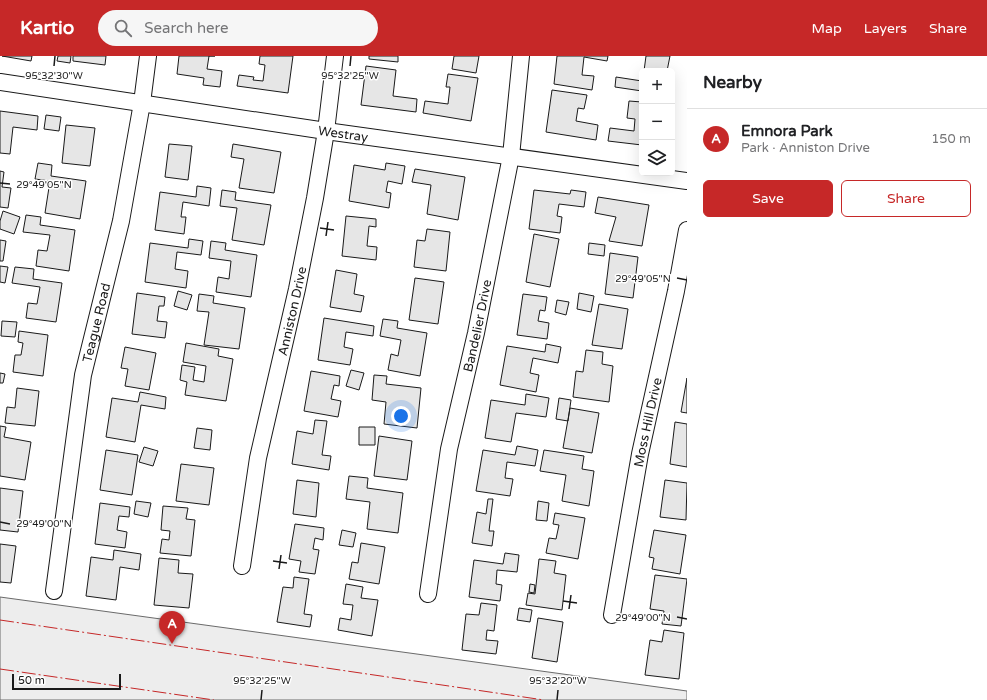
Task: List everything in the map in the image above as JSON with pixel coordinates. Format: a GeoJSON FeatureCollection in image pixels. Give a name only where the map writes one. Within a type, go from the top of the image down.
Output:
{"type":"FeatureCollection","features":[{"type":"Feature","properties":{"kind":"street","name":"Teague Road"},"geometry":{"type":"LineString","coordinates":[[54,591],[84,375],[121,221],[142,103],[148,56]]}},
{"type":"Feature","properties":{"kind":"street","name":"Anniston Drive"},"geometry":{"type":"LineString","coordinates":[[242,566],[258,458],[297,289],[326,131],[335,56]]}},
{"type":"Feature","properties":{"kind":"street","name":"Bandelier Drive"},"geometry":{"type":"LineString","coordinates":[[428,594],[449,448],[478,325],[511,156],[521,56]]}},
{"type":"Feature","properties":{"kind":"street","name":"Westray"},"geometry":{"type":"LineString","coordinates":[[0,82],[326,131],[687,181]]}},
{"type":"Feature","properties":{"kind":"street","name":"Moss Hill Drive"},"geometry":{"type":"LineString","coordinates":[[612,615],[640,454],[676,291],[687,230]]}},
{"type":"Feature","properties":{"kind":"shaded area"},"geometry":{"type":"Polygon","coordinates":[[[0,597],[687,691],[687,700],[0,700],[0,597]]]}},
{"type":"Feature","properties":{"kind":"building"},"geometry":{"type":"Polygon","coordinates":[[[2,56],[32,56],[31,61],[2,56]]]}},
{"type":"Feature","properties":{"kind":"building"},"geometry":{"type":"Polygon","coordinates":[[[58,56],[71,56],[70,63],[57,61],[58,56]]]}},
{"type":"Feature","properties":{"kind":"building"},"geometry":{"type":"Polygon","coordinates":[[[73,56],[106,56],[105,65],[73,61],[73,56]]]}},
{"type":"Feature","properties":{"kind":"building"},"geometry":{"type":"Polygon","coordinates":[[[179,56],[209,56],[207,69],[222,71],[220,87],[203,85],[204,78],[177,74],[179,56]]]}},
{"type":"Feature","properties":{"kind":"building"},"geometry":{"type":"Polygon","coordinates":[[[260,56],[293,56],[288,93],[237,86],[239,75],[254,77],[253,80],[263,81],[265,65],[259,64],[260,56]]]}},
{"type":"Feature","properties":{"kind":"building"},"geometry":{"type":"Polygon","coordinates":[[[369,56],[398,56],[398,62],[369,59],[369,56]]]}},
{"type":"Feature","properties":{"kind":"building"},"geometry":{"type":"Polygon","coordinates":[[[454,56],[479,56],[476,73],[452,69],[454,56]]]}},
{"type":"Feature","properties":{"kind":"building"},"geometry":{"type":"Polygon","coordinates":[[[557,56],[608,56],[607,61],[584,57],[582,75],[594,76],[592,90],[554,84],[557,56]]]}},
{"type":"Feature","properties":{"kind":"building"},"geometry":{"type":"Polygon","coordinates":[[[646,56],[670,56],[668,68],[644,68],[646,56]]]}},
{"type":"Feature","properties":{"kind":"building"},"geometry":{"type":"Polygon","coordinates":[[[366,66],[396,70],[393,96],[417,99],[416,112],[361,105],[366,66]]]}},
{"type":"Feature","properties":{"kind":"building"},"geometry":{"type":"Polygon","coordinates":[[[448,74],[478,78],[471,121],[423,113],[425,101],[448,104],[450,87],[446,87],[448,74]]]}},
{"type":"Feature","properties":{"kind":"building"},"geometry":{"type":"Polygon","coordinates":[[[616,77],[639,81],[639,91],[615,87],[616,77]]]}},
{"type":"Feature","properties":{"kind":"building"},"geometry":{"type":"Polygon","coordinates":[[[552,90],[587,95],[584,109],[578,108],[576,121],[598,125],[596,140],[546,132],[552,90]]]}},
{"type":"Feature","properties":{"kind":"building"},"geometry":{"type":"Polygon","coordinates":[[[629,101],[639,102],[639,145],[608,141],[610,128],[634,131],[635,119],[627,118],[629,101]]]}},
{"type":"Feature","properties":{"kind":"building"},"geometry":{"type":"Polygon","coordinates":[[[0,111],[38,116],[37,130],[13,127],[10,154],[0,153],[0,111]]]}},
{"type":"Feature","properties":{"kind":"building"},"geometry":{"type":"Polygon","coordinates":[[[46,115],[61,117],[59,131],[44,129],[46,115]]]}},
{"type":"Feature","properties":{"kind":"building"},"geometry":{"type":"Polygon","coordinates":[[[66,125],[95,128],[90,166],[62,163],[66,125]]]}},
{"type":"Feature","properties":{"kind":"building"},"geometry":{"type":"Polygon","coordinates":[[[169,144],[192,146],[188,180],[165,177],[169,144]]]}},
{"type":"Feature","properties":{"kind":"building"},"geometry":{"type":"Polygon","coordinates":[[[233,144],[281,152],[274,193],[239,188],[244,159],[231,157],[233,144]]]}},
{"type":"Feature","properties":{"kind":"building"},"geometry":{"type":"Polygon","coordinates":[[[38,163],[52,165],[51,176],[86,181],[80,219],[45,213],[50,181],[35,179],[38,163]]]}},
{"type":"Feature","properties":{"kind":"building"},"geometry":{"type":"Polygon","coordinates":[[[386,163],[405,166],[402,184],[388,181],[386,192],[391,193],[389,208],[349,201],[354,165],[385,170],[386,163]]]}},
{"type":"Feature","properties":{"kind":"building"},"geometry":{"type":"Polygon","coordinates":[[[415,169],[465,177],[458,220],[427,214],[431,185],[412,182],[415,169]]]}},
{"type":"Feature","properties":{"kind":"building"},"geometry":{"type":"Polygon","coordinates":[[[0,171],[4,172],[2,187],[11,188],[8,208],[0,207],[0,171]]]}},
{"type":"Feature","properties":{"kind":"building"},"geometry":{"type":"Polygon","coordinates":[[[197,186],[211,188],[209,206],[183,202],[181,217],[186,217],[184,234],[155,230],[160,192],[196,197],[197,186]]]}},
{"type":"Feature","properties":{"kind":"building"},"geometry":{"type":"Polygon","coordinates":[[[222,190],[236,192],[235,200],[271,205],[264,245],[232,240],[237,208],[220,206],[222,190]]]}},
{"type":"Feature","properties":{"kind":"building"},"geometry":{"type":"Polygon","coordinates":[[[534,190],[570,194],[571,190],[586,192],[584,207],[559,204],[557,216],[562,217],[560,233],[529,229],[534,190]]]}},
{"type":"Feature","properties":{"kind":"building"},"geometry":{"type":"Polygon","coordinates":[[[598,197],[649,205],[642,246],[609,241],[616,217],[595,213],[598,197]]]}},
{"type":"Feature","properties":{"kind":"building"},"geometry":{"type":"Polygon","coordinates":[[[3,211],[20,217],[14,234],[0,229],[0,221],[3,211]]]}},
{"type":"Feature","properties":{"kind":"building"},"geometry":{"type":"Polygon","coordinates":[[[26,215],[41,217],[40,225],[75,230],[69,271],[36,266],[38,250],[47,251],[50,235],[23,232],[26,215]]]}},
{"type":"Feature","properties":{"kind":"building"},"geometry":{"type":"Polygon","coordinates":[[[346,216],[376,219],[376,227],[369,226],[367,246],[377,247],[376,260],[342,256],[346,216]]]}},
{"type":"Feature","properties":{"kind":"building"},"geometry":{"type":"Polygon","coordinates":[[[427,229],[450,232],[446,271],[414,267],[417,240],[425,241],[427,229]]]}},
{"type":"Feature","properties":{"kind":"building"},"geometry":{"type":"Polygon","coordinates":[[[534,234],[559,239],[550,287],[526,282],[534,234]]]}},
{"type":"Feature","properties":{"kind":"building"},"geometry":{"type":"Polygon","coordinates":[[[189,239],[203,241],[201,255],[177,252],[175,269],[188,271],[186,288],[145,282],[150,243],[188,248],[189,239]]]}},
{"type":"Feature","properties":{"kind":"building"},"geometry":{"type":"Polygon","coordinates":[[[0,240],[6,241],[3,261],[0,261],[0,240]]]}},
{"type":"Feature","properties":{"kind":"building"},"geometry":{"type":"Polygon","coordinates":[[[211,241],[226,243],[225,250],[257,255],[251,297],[216,292],[218,277],[229,279],[231,261],[209,258],[211,241]]]}},
{"type":"Feature","properties":{"kind":"building"},"geometry":{"type":"Polygon","coordinates":[[[589,243],[605,245],[604,256],[588,254],[589,243]]]}},
{"type":"Feature","properties":{"kind":"building"},"geometry":{"type":"Polygon","coordinates":[[[610,253],[638,257],[633,298],[605,294],[610,253]]]}},
{"type":"Feature","properties":{"kind":"building"},"geometry":{"type":"Polygon","coordinates":[[[0,266],[8,267],[5,283],[0,282],[0,266]]]}},
{"type":"Feature","properties":{"kind":"building"},"geometry":{"type":"Polygon","coordinates":[[[15,267],[34,269],[33,279],[62,283],[56,322],[26,318],[28,303],[37,304],[40,287],[12,283],[15,267]]]}},
{"type":"Feature","properties":{"kind":"building"},"geometry":{"type":"Polygon","coordinates":[[[336,270],[357,274],[354,294],[364,296],[361,312],[330,307],[336,270]]]}},
{"type":"Feature","properties":{"kind":"building"},"geometry":{"type":"Polygon","coordinates":[[[415,278],[444,282],[438,324],[409,320],[415,278]]]}},
{"type":"Feature","properties":{"kind":"building"},"geometry":{"type":"Polygon","coordinates":[[[178,291],[192,295],[187,310],[174,306],[178,291]]]}},
{"type":"Feature","properties":{"kind":"building"},"geometry":{"type":"Polygon","coordinates":[[[137,293],[165,297],[164,306],[159,306],[157,321],[167,322],[165,338],[132,334],[137,293]]]}},
{"type":"Feature","properties":{"kind":"building"},"geometry":{"type":"Polygon","coordinates":[[[579,293],[594,296],[591,312],[577,309],[579,293]]]}},
{"type":"Feature","properties":{"kind":"building"},"geometry":{"type":"Polygon","coordinates":[[[199,294],[214,296],[213,303],[245,308],[239,349],[204,345],[209,312],[197,311],[199,294]]]}},
{"type":"Feature","properties":{"kind":"building"},"geometry":{"type":"Polygon","coordinates":[[[523,294],[547,297],[545,311],[540,310],[538,321],[549,323],[547,339],[517,335],[523,294]]]}},
{"type":"Feature","properties":{"kind":"building"},"geometry":{"type":"Polygon","coordinates":[[[557,300],[569,302],[566,315],[555,312],[557,300]]]}},
{"type":"Feature","properties":{"kind":"building"},"geometry":{"type":"Polygon","coordinates":[[[599,304],[628,309],[622,349],[592,345],[599,304]]]}},
{"type":"Feature","properties":{"kind":"building"},"geometry":{"type":"Polygon","coordinates":[[[324,318],[374,326],[373,336],[346,332],[344,347],[353,349],[350,365],[318,360],[324,318]]]}},
{"type":"Feature","properties":{"kind":"building"},"geometry":{"type":"Polygon","coordinates":[[[383,319],[398,321],[397,328],[427,333],[420,376],[388,370],[391,354],[398,356],[401,340],[380,336],[383,319]]]}},
{"type":"Feature","properties":{"kind":"building"},"geometry":{"type":"Polygon","coordinates":[[[2,321],[17,322],[15,337],[1,336],[2,321]]]}},
{"type":"Feature","properties":{"kind":"building"},"geometry":{"type":"Polygon","coordinates":[[[19,331],[48,335],[43,376],[13,372],[15,355],[21,355],[23,343],[18,342],[19,331]]]}},
{"type":"Feature","properties":{"kind":"building"},"geometry":{"type":"Polygon","coordinates":[[[186,343],[219,349],[218,356],[233,359],[226,401],[185,395],[187,382],[180,380],[182,365],[195,367],[193,380],[204,382],[206,366],[183,362],[186,343]]]}},
{"type":"Feature","properties":{"kind":"building"},"geometry":{"type":"Polygon","coordinates":[[[546,344],[561,347],[558,363],[533,358],[530,373],[539,375],[536,392],[500,385],[507,346],[545,352],[546,344]]]}},
{"type":"Feature","properties":{"kind":"building"},"geometry":{"type":"Polygon","coordinates":[[[125,347],[156,353],[149,390],[125,386],[128,369],[121,368],[125,347]]]}},
{"type":"Feature","properties":{"kind":"building"},"geometry":{"type":"Polygon","coordinates":[[[586,350],[603,352],[602,364],[613,366],[609,402],[573,397],[576,371],[583,372],[586,350]]]}},
{"type":"Feature","properties":{"kind":"building"},"geometry":{"type":"Polygon","coordinates":[[[351,370],[364,373],[359,390],[346,386],[351,370]]]}},
{"type":"Feature","properties":{"kind":"building"},"geometry":{"type":"Polygon","coordinates":[[[311,371],[340,376],[339,386],[334,385],[331,399],[341,401],[338,417],[304,411],[311,371]]]}},
{"type":"Feature","properties":{"kind":"building"},"geometry":{"type":"Polygon","coordinates":[[[0,373],[5,374],[3,383],[0,383],[0,373]]]}},
{"type":"Feature","properties":{"kind":"building"},"geometry":{"type":"Polygon","coordinates":[[[374,375],[387,376],[386,384],[421,388],[417,428],[384,424],[386,402],[372,400],[374,375]]]}},
{"type":"Feature","properties":{"kind":"building"},"geometry":{"type":"Polygon","coordinates":[[[687,378],[687,413],[681,412],[687,378]]]}},
{"type":"Feature","properties":{"kind":"building"},"geometry":{"type":"Polygon","coordinates":[[[17,388],[39,391],[35,426],[5,423],[7,407],[15,408],[17,388]]]}},
{"type":"Feature","properties":{"kind":"building"},"geometry":{"type":"Polygon","coordinates":[[[140,392],[166,397],[165,409],[141,405],[135,442],[106,437],[112,398],[138,402],[140,392]]]}},
{"type":"Feature","properties":{"kind":"building"},"geometry":{"type":"Polygon","coordinates":[[[526,394],[549,398],[546,417],[516,413],[511,442],[485,438],[491,400],[525,405],[526,394]]]}},
{"type":"Feature","properties":{"kind":"building"},"geometry":{"type":"Polygon","coordinates":[[[559,398],[571,400],[568,421],[556,419],[559,398]]]}},
{"type":"Feature","properties":{"kind":"building"},"geometry":{"type":"Polygon","coordinates":[[[570,408],[599,413],[592,453],[563,448],[570,408]]]}},
{"type":"Feature","properties":{"kind":"building"},"geometry":{"type":"Polygon","coordinates":[[[315,420],[327,421],[322,455],[331,456],[329,470],[292,464],[297,431],[313,434],[315,420]]]}},
{"type":"Feature","properties":{"kind":"building"},"geometry":{"type":"Polygon","coordinates":[[[675,422],[687,424],[687,467],[670,464],[675,422]]]}},
{"type":"Feature","properties":{"kind":"building"},"geometry":{"type":"Polygon","coordinates":[[[0,426],[6,427],[4,437],[31,442],[25,480],[0,476],[0,426]]]}},
{"type":"Feature","properties":{"kind":"building"},"geometry":{"type":"Polygon","coordinates":[[[359,427],[375,427],[375,445],[359,445],[359,427]]]}},
{"type":"Feature","properties":{"kind":"building"},"geometry":{"type":"Polygon","coordinates":[[[197,428],[212,430],[210,450],[194,448],[197,428]]]}},
{"type":"Feature","properties":{"kind":"building"},"geometry":{"type":"Polygon","coordinates":[[[379,436],[412,441],[407,480],[374,476],[379,436]]]}},
{"type":"Feature","properties":{"kind":"building"},"geometry":{"type":"Polygon","coordinates":[[[517,446],[538,450],[535,466],[507,462],[505,478],[513,479],[510,496],[476,491],[483,450],[515,455],[517,446]]]}},
{"type":"Feature","properties":{"kind":"building"},"geometry":{"type":"Polygon","coordinates":[[[144,447],[158,451],[153,466],[139,462],[144,447]]]}},
{"type":"Feature","properties":{"kind":"building"},"geometry":{"type":"Polygon","coordinates":[[[106,450],[138,455],[132,495],[100,490],[106,450]]]}},
{"type":"Feature","properties":{"kind":"building"},"geometry":{"type":"Polygon","coordinates":[[[544,450],[584,456],[582,469],[594,471],[589,506],[562,501],[566,475],[540,471],[544,450]]]}},
{"type":"Feature","properties":{"kind":"building"},"geometry":{"type":"Polygon","coordinates":[[[181,464],[214,468],[209,505],[176,501],[181,464]]]}},
{"type":"Feature","properties":{"kind":"building"},"geometry":{"type":"Polygon","coordinates":[[[349,476],[368,478],[367,488],[403,493],[398,533],[367,529],[370,502],[346,499],[349,476]]]}},
{"type":"Feature","properties":{"kind":"building"},"geometry":{"type":"Polygon","coordinates":[[[297,480],[319,483],[316,517],[293,514],[297,480]]]}},
{"type":"Feature","properties":{"kind":"building"},"geometry":{"type":"Polygon","coordinates":[[[665,480],[687,483],[686,520],[660,517],[665,480]]]}},
{"type":"Feature","properties":{"kind":"building"},"geometry":{"type":"Polygon","coordinates":[[[0,488],[23,491],[18,532],[0,530],[0,488]]]}},
{"type":"Feature","properties":{"kind":"building"},"geometry":{"type":"Polygon","coordinates":[[[488,499],[493,499],[489,531],[494,531],[492,546],[472,543],[477,512],[486,514],[488,499]]]}},
{"type":"Feature","properties":{"kind":"building"},"geometry":{"type":"Polygon","coordinates":[[[136,501],[151,503],[148,517],[134,514],[136,501]]]}},
{"type":"Feature","properties":{"kind":"building"},"geometry":{"type":"Polygon","coordinates":[[[538,501],[549,503],[547,521],[536,520],[538,501]]]}},
{"type":"Feature","properties":{"kind":"building"},"geometry":{"type":"Polygon","coordinates":[[[100,503],[130,507],[129,517],[119,516],[117,530],[127,532],[125,548],[95,544],[100,503]]]}},
{"type":"Feature","properties":{"kind":"building"},"geometry":{"type":"Polygon","coordinates":[[[163,506],[188,508],[186,519],[195,520],[191,556],[160,553],[162,539],[169,540],[170,531],[161,530],[163,506]]]}},
{"type":"Feature","properties":{"kind":"building"},"geometry":{"type":"Polygon","coordinates":[[[555,513],[585,518],[578,559],[546,553],[549,538],[556,539],[559,525],[553,524],[555,513]]]}},
{"type":"Feature","properties":{"kind":"building"},"geometry":{"type":"Polygon","coordinates":[[[295,524],[324,528],[323,540],[315,538],[313,549],[319,550],[315,574],[299,572],[301,561],[289,559],[295,524]]]}},
{"type":"Feature","properties":{"kind":"building"},"geometry":{"type":"Polygon","coordinates":[[[342,530],[356,533],[353,547],[339,545],[342,530]]]}},
{"type":"Feature","properties":{"kind":"building"},"geometry":{"type":"Polygon","coordinates":[[[654,530],[686,535],[680,574],[652,569],[654,558],[649,557],[654,530]]]}},
{"type":"Feature","properties":{"kind":"building"},"geometry":{"type":"Polygon","coordinates":[[[361,543],[385,547],[379,584],[349,579],[352,562],[358,563],[361,543]]]}},
{"type":"Feature","properties":{"kind":"building"},"geometry":{"type":"Polygon","coordinates":[[[0,544],[16,546],[11,583],[0,582],[0,544]]]}},
{"type":"Feature","properties":{"kind":"building"},"geometry":{"type":"Polygon","coordinates":[[[114,550],[141,554],[139,570],[120,567],[116,600],[86,596],[91,557],[113,560],[114,550]]]}},
{"type":"Feature","properties":{"kind":"building"},"geometry":{"type":"Polygon","coordinates":[[[505,553],[519,555],[517,572],[497,570],[496,584],[502,585],[500,601],[469,597],[474,560],[503,564],[505,553]]]}},
{"type":"Feature","properties":{"kind":"building"},"geometry":{"type":"Polygon","coordinates":[[[159,558],[179,560],[178,573],[193,574],[189,608],[154,605],[159,558]]]}},
{"type":"Feature","properties":{"kind":"building"},"geometry":{"type":"Polygon","coordinates":[[[539,559],[556,561],[554,573],[566,575],[562,610],[526,605],[528,593],[535,594],[539,559]]]}},
{"type":"Feature","properties":{"kind":"building"},"geometry":{"type":"Polygon","coordinates":[[[655,575],[687,579],[681,626],[662,624],[664,611],[650,609],[655,575]]]}},
{"type":"Feature","properties":{"kind":"building"},"geometry":{"type":"Polygon","coordinates":[[[294,577],[309,579],[304,614],[312,615],[310,627],[277,622],[283,587],[293,588],[294,577]]]}},
{"type":"Feature","properties":{"kind":"building"},"geometry":{"type":"Polygon","coordinates":[[[346,584],[363,587],[361,598],[378,600],[372,636],[338,630],[340,618],[351,620],[353,605],[343,604],[346,584]]]}},
{"type":"Feature","properties":{"kind":"building"},"geometry":{"type":"Polygon","coordinates":[[[530,584],[535,585],[534,593],[529,592],[530,584]]]}},
{"type":"Feature","properties":{"kind":"building"},"geometry":{"type":"Polygon","coordinates":[[[481,603],[497,605],[494,631],[487,630],[486,640],[498,641],[496,654],[462,650],[466,614],[479,615],[481,603]]]}},
{"type":"Feature","properties":{"kind":"building"},"geometry":{"type":"Polygon","coordinates":[[[519,608],[532,610],[530,622],[517,620],[519,608]]]}},
{"type":"Feature","properties":{"kind":"building"},"geometry":{"type":"Polygon","coordinates":[[[538,618],[563,622],[557,662],[532,658],[538,618]]]}},
{"type":"Feature","properties":{"kind":"building"},"geometry":{"type":"Polygon","coordinates":[[[664,630],[684,633],[679,679],[645,675],[650,640],[662,642],[664,630]]]}},
{"type":"Feature","properties":{"kind":"power"},"geometry":{"type":"LineString","coordinates":[[0,620],[544,700]]}},
{"type":"Feature","properties":{"kind":"power"},"geometry":{"type":"LineString","coordinates":[[0,669],[214,700]]}},
{"type":"Feature","properties":{"kind":"place","name":"Emnora Park"},"geometry":{"type":"Point","coordinates":[172,644]}}]}
